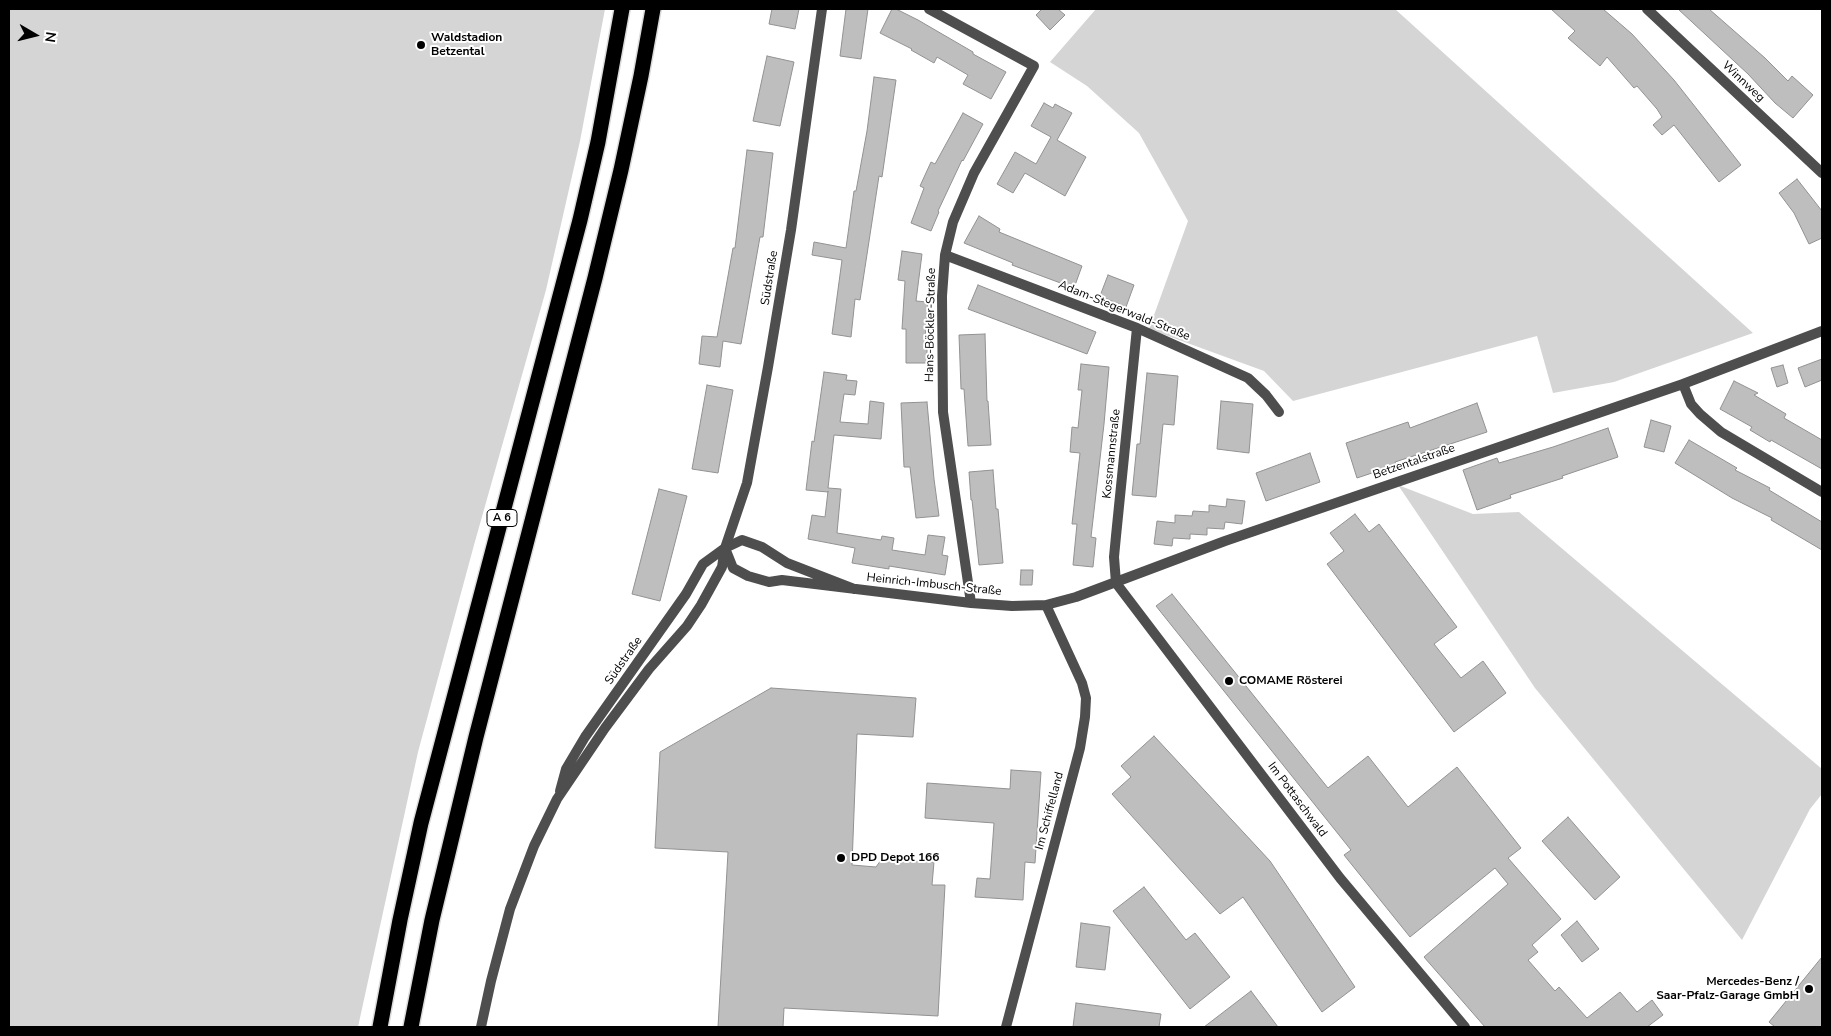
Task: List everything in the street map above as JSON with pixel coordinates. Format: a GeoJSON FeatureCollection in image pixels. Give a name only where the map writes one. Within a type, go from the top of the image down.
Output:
{"type":"FeatureCollection","features":[{"type":"Feature","properties":{"kind":"highway","name":"A 6"},"geometry":{"type":"LineString","coordinates":[[380,1027],[421,823],[580,220],[598,142],[622,9]]}},
{"type":"Feature","properties":{"kind":"highway","name":"A 6"},"geometry":{"type":"LineString","coordinates":[[411,1027],[432,920],[469,764],[593,288],[621,170],[653,9]]}},
{"type":"Feature","properties":{"kind":"street","name":"Südstraße"},"geometry":{"type":"LineString","coordinates":[[481,1027],[510,909],[534,846],[557,799],[605,728],[649,669],[687,626],[722,568],[725,548],[747,483],[790,230],[822,9]]}},
{"type":"Feature","properties":{"kind":"street","name":"Hans-Böckler-Straße"},"geometry":{"type":"LineString","coordinates":[[929,9],[1034,66],[974,173],[953,222],[946,255],[942,296],[943,412],[971,603]]}},
{"type":"Feature","properties":{"kind":"street","name":"Winnweg"},"geometry":{"type":"LineString","coordinates":[[1647,9],[1822,172]]}},
{"type":"Feature","properties":{"kind":"street","name":"Adam-Stegerwald-Straße"},"geometry":{"type":"LineString","coordinates":[[946,255],[1138,328],[1248,378],[1266,394],[1279,412]]}},
{"type":"Feature","properties":{"kind":"street","name":"Kossmannstraße"},"geometry":{"type":"LineString","coordinates":[[1116,583],[1114,557],[1138,328]]}},
{"type":"Feature","properties":{"kind":"street","name":"Betzentalstraße"},"geometry":{"type":"LineString","coordinates":[[1012,606],[1046,605],[1076,597],[1234,538],[1683,384],[1822,331]]}},
{"type":"Feature","properties":{"kind":"street"},"geometry":{"type":"LineString","coordinates":[[1683,384],[1691,404],[1721,432],[1822,492]]}},
{"type":"Feature","properties":{"kind":"street","name":"Heinrich-Imbusch-Straße"},"geometry":{"type":"LineString","coordinates":[[854,589],[787,564],[762,547],[742,540],[725,548],[734,568],[748,576],[768,582],[782,580],[854,589],[971,603],[1012,606]]}},
{"type":"Feature","properties":{"kind":"street","name":"Südstraße"},"geometry":{"type":"LineString","coordinates":[[557,799],[566,769],[585,737],[686,594],[703,564],[725,548]]}},
{"type":"Feature","properties":{"kind":"street","name":"Im Pottaschwald"},"geometry":{"type":"LineString","coordinates":[[1116,583],[1340,878],[1465,1027]]}},
{"type":"Feature","properties":{"kind":"street","name":"Im Schiffelland"},"geometry":{"type":"LineString","coordinates":[[1006,1027],[1080,748],[1085,717],[1086,698],[1082,683],[1046,605]]}},
{"type":"Feature","properties":{"kind":"shaded area"},"geometry":{"type":"Polygon","coordinates":[[[9,9],[605,9],[580,141],[546,290],[418,752],[358,1027],[9,1027],[9,9]]]}},
{"type":"Feature","properties":{"kind":"shaded area"},"geometry":{"type":"Polygon","coordinates":[[[1096,9],[1395,9],[1753,333],[1614,382],[1553,393],[1537,336],[1293,401],[1264,371],[1149,329],[1188,221],[1139,133],[1087,86],[1050,62],[1096,9]]]}},
{"type":"Feature","properties":{"kind":"shaded area"},"geometry":{"type":"Polygon","coordinates":[[[1398,485],[1473,514],[1519,512],[1822,769],[1822,794],[1810,809],[1742,940],[1535,688],[1398,485]]]}},
{"type":"Feature","properties":{"kind":"building"},"geometry":{"type":"Polygon","coordinates":[[[772,9],[799,9],[795,29],[769,24],[772,9]]]}},
{"type":"Feature","properties":{"kind":"building"},"geometry":{"type":"Polygon","coordinates":[[[846,9],[868,9],[861,59],[840,56],[846,9]]]}},
{"type":"Feature","properties":{"kind":"building"},"geometry":{"type":"Polygon","coordinates":[[[892,9],[896,9],[918,20],[1006,72],[991,99],[963,84],[968,75],[937,57],[934,63],[912,49],[880,33],[892,9]]]}},
{"type":"Feature","properties":{"kind":"building"},"geometry":{"type":"Polygon","coordinates":[[[1042,9],[1058,9],[1065,15],[1050,30],[1036,15],[1042,9]]]}},
{"type":"Feature","properties":{"kind":"building"},"geometry":{"type":"Polygon","coordinates":[[[1551,9],[1603,9],[1632,34],[1674,80],[1741,165],[1719,182],[1674,125],[1662,135],[1653,125],[1662,117],[1637,86],[1634,88],[1607,57],[1600,66],[1568,38],[1575,31],[1551,9]]]}},
{"type":"Feature","properties":{"kind":"building"},"geometry":{"type":"Polygon","coordinates":[[[1678,9],[1709,9],[1765,58],[1788,81],[1792,76],[1813,95],[1793,118],[1678,9]]]}},
{"type":"Feature","properties":{"kind":"building"},"geometry":{"type":"Polygon","coordinates":[[[767,56],[794,62],[780,126],[753,121],[767,56]]]}},
{"type":"Feature","properties":{"kind":"building"},"geometry":{"type":"Polygon","coordinates":[[[874,77],[896,80],[882,177],[879,176],[860,300],[855,299],[851,337],[832,334],[842,260],[812,255],[814,242],[846,248],[854,191],[856,191],[867,131],[874,77]]]}},
{"type":"Feature","properties":{"kind":"building"},"geometry":{"type":"Polygon","coordinates":[[[1044,103],[1053,108],[1055,104],[1072,113],[1057,140],[1086,157],[1065,196],[1025,173],[1013,193],[997,184],[1015,152],[1036,164],[1051,137],[1031,126],[1044,103]]]}},
{"type":"Feature","properties":{"kind":"building"},"geometry":{"type":"Polygon","coordinates":[[[963,113],[983,124],[962,160],[938,211],[931,231],[911,223],[924,188],[920,186],[931,162],[935,164],[963,113]]]}},
{"type":"Feature","properties":{"kind":"building"},"geometry":{"type":"Polygon","coordinates":[[[747,150],[773,153],[763,237],[760,237],[741,344],[723,341],[720,367],[699,364],[702,336],[717,337],[733,248],[735,248],[747,150]]]}},
{"type":"Feature","properties":{"kind":"building"},"geometry":{"type":"Polygon","coordinates":[[[1797,179],[1822,211],[1822,238],[1809,244],[1794,213],[1779,193],[1797,179]]]}},
{"type":"Feature","properties":{"kind":"building"},"geometry":{"type":"Polygon","coordinates":[[[979,216],[1000,229],[999,232],[1082,266],[1074,288],[1012,265],[1013,263],[964,243],[979,216]]]}},
{"type":"Feature","properties":{"kind":"building"},"geometry":{"type":"Polygon","coordinates":[[[902,251],[922,254],[916,301],[928,302],[925,339],[927,339],[927,363],[906,363],[906,329],[902,329],[905,281],[898,280],[902,251]]]}},
{"type":"Feature","properties":{"kind":"building"},"geometry":{"type":"Polygon","coordinates":[[[1108,275],[1134,285],[1126,307],[1100,296],[1108,275]]]}},
{"type":"Feature","properties":{"kind":"building"},"geometry":{"type":"Polygon","coordinates":[[[978,285],[1096,332],[1087,354],[968,309],[978,285]]]}},
{"type":"Feature","properties":{"kind":"building"},"geometry":{"type":"Polygon","coordinates":[[[985,334],[987,401],[991,445],[968,446],[964,389],[961,389],[959,335],[985,334]]]}},
{"type":"Feature","properties":{"kind":"building"},"geometry":{"type":"Polygon","coordinates":[[[1822,359],[1822,380],[1805,387],[1798,368],[1822,359]]]}},
{"type":"Feature","properties":{"kind":"building"},"geometry":{"type":"Polygon","coordinates":[[[1081,364],[1109,367],[1091,537],[1096,538],[1093,567],[1073,565],[1077,524],[1072,524],[1080,453],[1070,452],[1072,427],[1078,428],[1082,390],[1078,390],[1081,364]]]}},
{"type":"Feature","properties":{"kind":"building"},"geometry":{"type":"Polygon","coordinates":[[[1783,365],[1788,383],[1777,387],[1771,368],[1783,365]]]}},
{"type":"Feature","properties":{"kind":"building"},"geometry":{"type":"Polygon","coordinates":[[[824,372],[847,375],[846,380],[857,381],[855,395],[844,394],[840,422],[868,424],[870,401],[884,403],[881,439],[834,435],[828,488],[841,489],[837,533],[881,540],[882,536],[894,538],[892,550],[925,555],[928,535],[945,537],[942,555],[948,556],[945,575],[889,566],[889,569],[852,563],[855,548],[808,539],[812,515],[825,517],[828,492],[806,490],[824,372]]]}},
{"type":"Feature","properties":{"kind":"building"},"geometry":{"type":"Polygon","coordinates":[[[1147,373],[1178,376],[1174,425],[1163,424],[1156,497],[1132,495],[1137,444],[1140,444],[1147,373]]]}},
{"type":"Feature","properties":{"kind":"building"},"geometry":{"type":"Polygon","coordinates":[[[1734,381],[1758,393],[1754,395],[1786,414],[1784,418],[1822,440],[1822,469],[1771,440],[1770,442],[1750,430],[1752,427],[1720,409],[1734,381]]]}},
{"type":"Feature","properties":{"kind":"building"},"geometry":{"type":"Polygon","coordinates":[[[707,385],[733,390],[718,473],[692,469],[707,385]]]}},
{"type":"Feature","properties":{"kind":"building"},"geometry":{"type":"Polygon","coordinates":[[[1221,401],[1253,404],[1249,453],[1217,449],[1221,401]]]}},
{"type":"Feature","properties":{"kind":"building"},"geometry":{"type":"Polygon","coordinates":[[[927,402],[939,516],[916,518],[910,467],[904,467],[901,403],[927,402]]]}},
{"type":"Feature","properties":{"kind":"building"},"geometry":{"type":"Polygon","coordinates":[[[1477,403],[1487,432],[1395,462],[1396,465],[1357,478],[1346,443],[1408,422],[1410,428],[1477,403]]]}},
{"type":"Feature","properties":{"kind":"building"},"geometry":{"type":"Polygon","coordinates":[[[1651,420],[1671,426],[1664,452],[1644,447],[1651,420]]]}},
{"type":"Feature","properties":{"kind":"building"},"geometry":{"type":"Polygon","coordinates":[[[1608,428],[1618,457],[1562,476],[1563,478],[1510,495],[1511,498],[1477,510],[1463,470],[1497,458],[1499,463],[1608,428]]]}},
{"type":"Feature","properties":{"kind":"building"},"geometry":{"type":"Polygon","coordinates":[[[1689,440],[1737,468],[1735,470],[1770,488],[1769,490],[1822,522],[1822,550],[1771,520],[1772,518],[1732,498],[1675,463],[1689,440]]]}},
{"type":"Feature","properties":{"kind":"building"},"geometry":{"type":"Polygon","coordinates":[[[1310,453],[1320,482],[1266,501],[1256,473],[1310,453]]]}},
{"type":"Feature","properties":{"kind":"building"},"geometry":{"type":"Polygon","coordinates":[[[993,470],[1003,563],[979,565],[969,472],[993,470]]]}},
{"type":"Feature","properties":{"kind":"building"},"geometry":{"type":"Polygon","coordinates":[[[659,489],[687,496],[660,601],[632,594],[659,489]]]}},
{"type":"Feature","properties":{"kind":"building"},"geometry":{"type":"Polygon","coordinates":[[[1227,499],[1245,501],[1242,524],[1225,522],[1224,529],[1207,528],[1207,535],[1190,534],[1190,539],[1173,538],[1172,546],[1154,544],[1157,521],[1175,523],[1175,515],[1192,516],[1193,511],[1209,512],[1209,505],[1226,507],[1227,499]]]}},
{"type":"Feature","properties":{"kind":"building"},"geometry":{"type":"Polygon","coordinates":[[[1355,514],[1369,532],[1379,524],[1457,627],[1434,644],[1461,678],[1483,661],[1506,693],[1454,732],[1327,564],[1344,551],[1330,533],[1355,514]]]}},
{"type":"Feature","properties":{"kind":"building"},"geometry":{"type":"Polygon","coordinates":[[[1021,570],[1033,570],[1032,585],[1020,585],[1021,570]]]}},
{"type":"Feature","properties":{"kind":"building"},"geometry":{"type":"Polygon","coordinates":[[[1172,594],[1328,788],[1368,756],[1408,807],[1457,767],[1521,848],[1508,858],[1561,919],[1532,945],[1538,952],[1528,960],[1555,991],[1559,987],[1587,1018],[1620,992],[1637,1012],[1652,1000],[1663,1015],[1647,1027],[1485,1027],[1424,957],[1508,884],[1495,868],[1410,937],[1344,855],[1351,850],[1156,606],[1172,594]]]}},
{"type":"Feature","properties":{"kind":"building","name":"DPD Depot 166"},"geometry":{"type":"Polygon","coordinates":[[[771,688],[916,698],[913,737],[857,734],[852,865],[876,867],[881,860],[934,862],[932,885],[945,885],[938,1016],[784,1008],[783,1027],[718,1027],[728,852],[655,848],[660,752],[771,688]]]}},
{"type":"Feature","properties":{"kind":"building"},"geometry":{"type":"Polygon","coordinates":[[[1154,736],[1270,861],[1355,987],[1322,1012],[1243,897],[1220,914],[1112,794],[1131,777],[1121,766],[1154,736]]]}},
{"type":"Feature","properties":{"kind":"building"},"geometry":{"type":"Polygon","coordinates":[[[1011,770],[1041,772],[1035,863],[1025,862],[1023,900],[975,897],[977,878],[990,879],[994,823],[925,818],[927,783],[1010,789],[1011,770]]]}},
{"type":"Feature","properties":{"kind":"building"},"geometry":{"type":"Polygon","coordinates":[[[1568,817],[1620,877],[1595,900],[1542,841],[1568,817]]]}},
{"type":"Feature","properties":{"kind":"building"},"geometry":{"type":"Polygon","coordinates":[[[1144,887],[1186,940],[1195,933],[1230,977],[1190,1009],[1113,911],[1144,887]]]}},
{"type":"Feature","properties":{"kind":"building"},"geometry":{"type":"Polygon","coordinates":[[[1577,921],[1599,949],[1582,962],[1561,935],[1577,921]]]}},
{"type":"Feature","properties":{"kind":"building"},"geometry":{"type":"Polygon","coordinates":[[[1081,923],[1110,927],[1105,970],[1076,967],[1081,923]]]}},
{"type":"Feature","properties":{"kind":"building","name":"Mercedes-Benz / Saar-Pfalz-Garage GmbH"},"geometry":{"type":"Polygon","coordinates":[[[1822,957],[1822,1027],[1775,1027],[1769,1022],[1822,957]]]}},
{"type":"Feature","properties":{"kind":"building"},"geometry":{"type":"Polygon","coordinates":[[[1251,991],[1278,1027],[1204,1027],[1251,991]]]}},
{"type":"Feature","properties":{"kind":"building"},"geometry":{"type":"Polygon","coordinates":[[[1076,1003],[1161,1014],[1159,1027],[1073,1027],[1076,1003]]]}},
{"type":"Feature","properties":{"kind":"place","name":"Waldstadion Betzental"},"geometry":{"type":"Point","coordinates":[421,45]}},
{"type":"Feature","properties":{"kind":"place","name":"COMAME Rösterei"},"geometry":{"type":"Point","coordinates":[1229,681]}},
{"type":"Feature","properties":{"kind":"place","name":"DPD Depot 166"},"geometry":{"type":"Point","coordinates":[841,858]}},
{"type":"Feature","properties":{"kind":"place","name":"Mercedes-Benz / Saar-Pfalz-Garage GmbH"},"geometry":{"type":"Point","coordinates":[1809,989]}}]}
